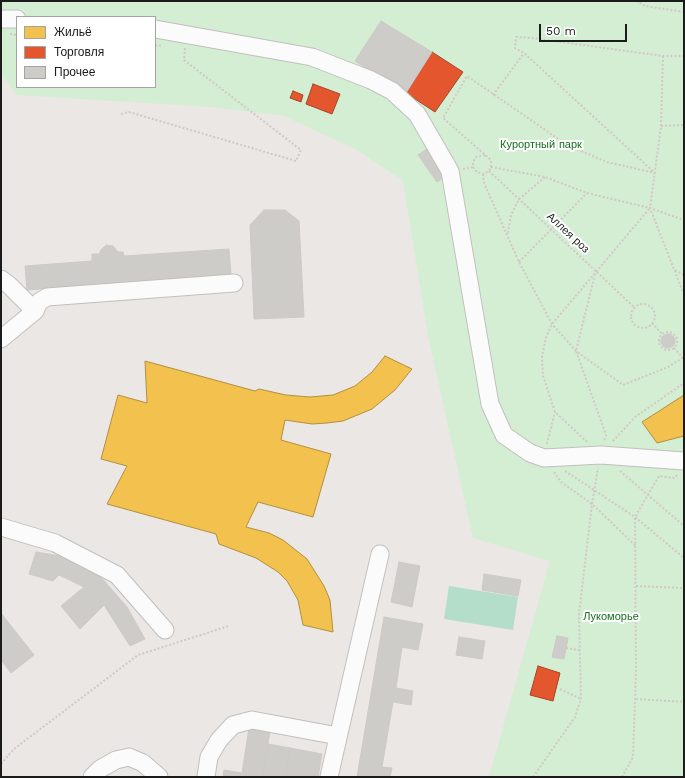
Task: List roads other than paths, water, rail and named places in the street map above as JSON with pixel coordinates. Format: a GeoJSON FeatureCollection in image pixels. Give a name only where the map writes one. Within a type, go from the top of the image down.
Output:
{"type":"FeatureCollection","features":[{"type":"Feature","properties":{"kind":"lane"},"geometry":{"type":"LineString","coordinates":[[1,19],[16,19]]}},
{"type":"Feature","properties":{"kind":"lane"},"geometry":{"type":"LineString","coordinates":[[156,29],[312,57],[370,80],[392,91],[417,114],[450,171],[490,404],[504,435],[530,453],[544,458],[601,455],[683,461]]}},
{"type":"Feature","properties":{"kind":"lane"},"geometry":{"type":"LineString","coordinates":[[1,279],[35,311]]}},
{"type":"Feature","properties":{"kind":"lane"},"geometry":{"type":"LineString","coordinates":[[1,339],[35,311],[40,302],[48,297],[234,283]]}},
{"type":"Feature","properties":{"kind":"lane"},"geometry":{"type":"LineString","coordinates":[[1,527],[55,543],[117,575],[165,630]]}},
{"type":"Feature","properties":{"kind":"lane"},"geometry":{"type":"LineString","coordinates":[[330,777],[380,554]]}},
{"type":"Feature","properties":{"kind":"lane"},"geometry":{"type":"LineString","coordinates":[[206,777],[209,757],[219,740],[233,725],[252,720],[338,736]]}},
{"type":"Feature","properties":{"kind":"lane"},"geometry":{"type":"LineString","coordinates":[[92,777],[100,769],[116,760],[129,757],[143,763],[158,777]]}},
{"type":"Feature","properties":{"kind":"park label","name":"Курортный парк"},"geometry":{"type":"Point","coordinates":[541,145]}},
{"type":"Feature","properties":{"kind":"park label","name":"Лукоморье"},"geometry":{"type":"Point","coordinates":[611,617]}}]}
